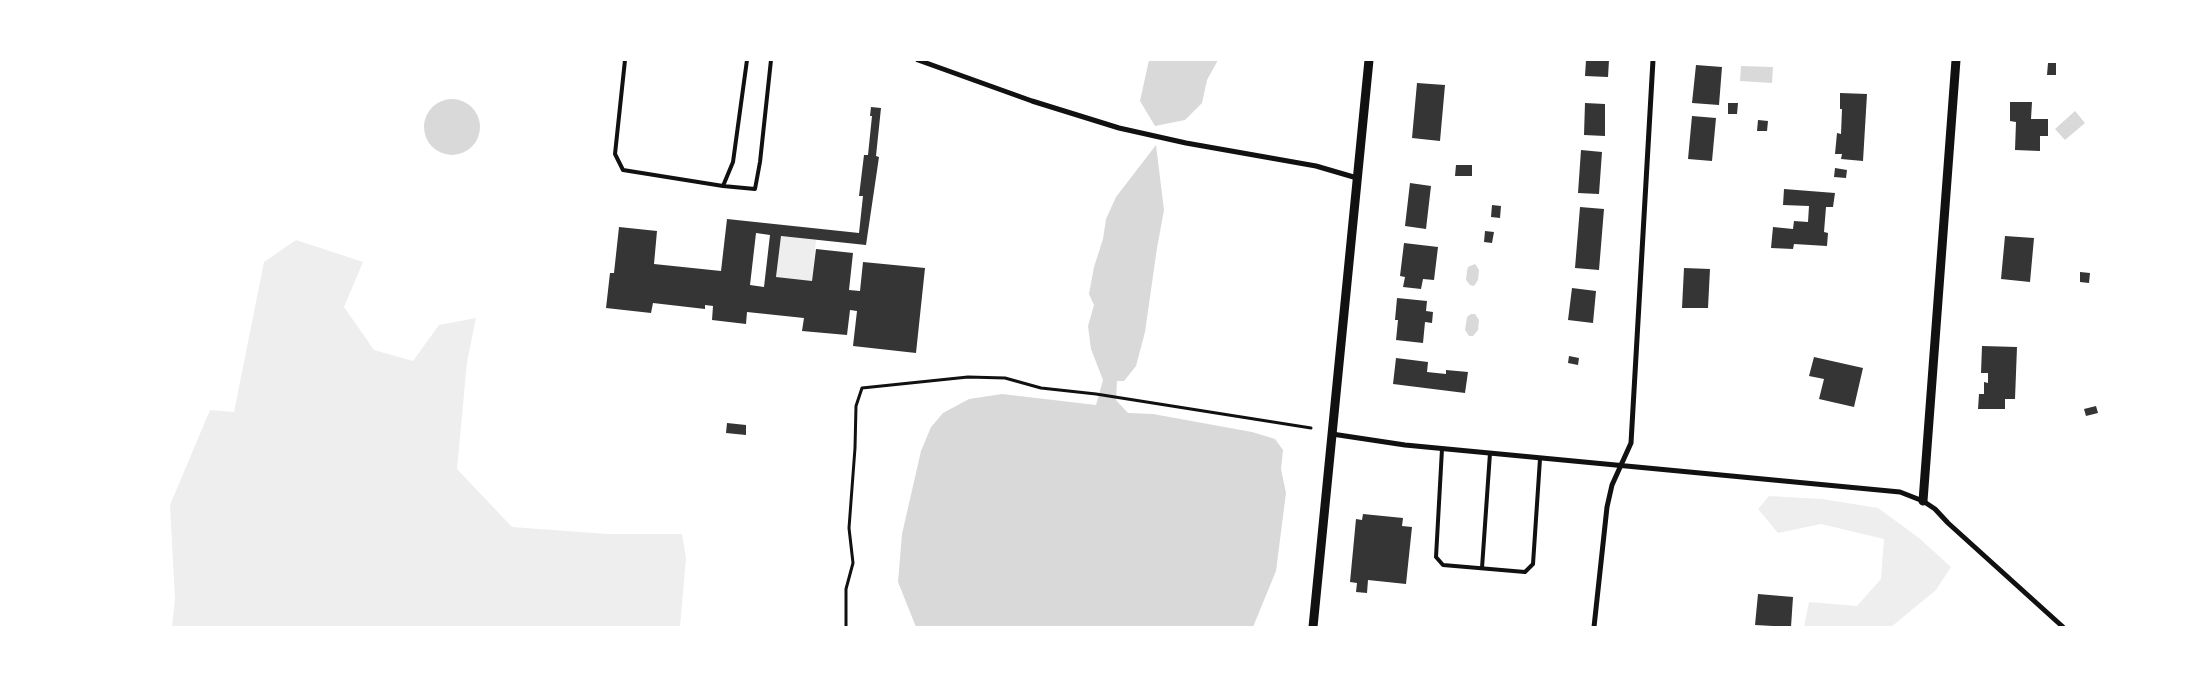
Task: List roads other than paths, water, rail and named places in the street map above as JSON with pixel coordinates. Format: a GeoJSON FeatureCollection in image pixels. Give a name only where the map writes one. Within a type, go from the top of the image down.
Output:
{"type":"FeatureCollection","features":[{"type":"Feature","properties":{"kind":"street"},"geometry":{"type":"LineString","coordinates":[[918,60],[1032,102],[1119,128],[1186,143],[1316,166],[1357,178]]}},
{"type":"Feature","properties":{"kind":"street"},"geometry":{"type":"LineString","coordinates":[[1312,627],[1369,60]]}},
{"type":"Feature","properties":{"kind":"street"},"geometry":{"type":"LineString","coordinates":[[1594,627],[1607,507],[1612,485],[1622,467],[1631,443],[1653,60]]}},
{"type":"Feature","properties":{"kind":"street"},"geometry":{"type":"LineString","coordinates":[[1923,501],[1956,60]]}},
{"type":"Feature","properties":{"kind":"street"},"geometry":{"type":"LineString","coordinates":[[1332,434],[1490,454],[1900,492],[1923,501],[1935,509],[2063,627]]}},
{"type":"Feature","properties":{"kind":"lane"},"geometry":{"type":"LineString","coordinates":[[625,60],[615,154],[623,170],[723,186],[755,189],[760,162],[771,60]]}},
{"type":"Feature","properties":{"kind":"lane"},"geometry":{"type":"LineString","coordinates":[[723,186],[733,162],[747,60]]}},
{"type":"Feature","properties":{"kind":"lane"},"geometry":{"type":"LineString","coordinates":[[1442,449],[1436,557],[1443,565],[1525,572],[1533,564],[1540,459]]}},
{"type":"Feature","properties":{"kind":"lane"},"geometry":{"type":"LineString","coordinates":[[1482,568],[1490,454]]}}]}
